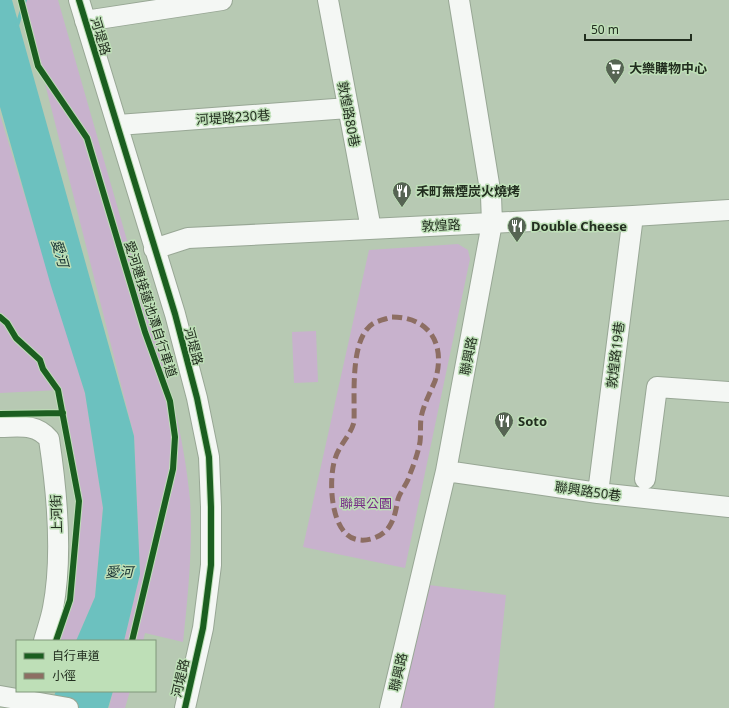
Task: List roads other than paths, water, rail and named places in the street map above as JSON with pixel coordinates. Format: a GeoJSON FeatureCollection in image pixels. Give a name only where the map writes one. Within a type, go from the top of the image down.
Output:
{"type":"FeatureCollection","features":[{"type":"Feature","properties":{"kind":"street","name":"河堤路"},"geometry":{"type":"LineString","coordinates":[[79,0],[175,314],[197,398],[209,457],[211,566],[203,628],[185,708]]}},
{"type":"Feature","properties":{"kind":"street"},"geometry":{"type":"LineString","coordinates":[[85,21],[222,0]]}},
{"type":"Feature","properties":{"kind":"street","name":"敦煌路80巷"},"geometry":{"type":"LineString","coordinates":[[328,0],[371,229]]}},
{"type":"Feature","properties":{"kind":"street","name":"聯興路"},"geometry":{"type":"LineString","coordinates":[[390,708],[446,471],[492,223],[491,196],[459,0]]}},
{"type":"Feature","properties":{"kind":"street","name":"河堤路230巷"},"geometry":{"type":"LineString","coordinates":[[118,125],[348,108]]}},
{"type":"Feature","properties":{"kind":"street","name":"敦煌路"},"geometry":{"type":"LineString","coordinates":[[154,249],[188,238],[729,210]]}},
{"type":"Feature","properties":{"kind":"street","name":"敦煌路19巷"},"geometry":{"type":"LineString","coordinates":[[598,493],[633,216]]}},
{"type":"Feature","properties":{"kind":"street"},"geometry":{"type":"LineString","coordinates":[[645,479],[657,387],[729,392]]}},
{"type":"Feature","properties":{"kind":"street","name":"上河街"},"geometry":{"type":"LineString","coordinates":[[0,427],[35,428],[42,430],[49,440],[57,517],[56,572],[53,608],[44,640]]}},
{"type":"Feature","properties":{"kind":"street","name":"聯興路50巷"},"geometry":{"type":"LineString","coordinates":[[446,471],[598,493],[729,508]]}},
{"type":"Feature","properties":{"kind":"street"},"geometry":{"type":"LineString","coordinates":[[0,696],[30,700],[68,708]]}},
{"type":"Feature","properties":{"kind":"water","name":"愛河"},"geometry":{"type":"Polygon","coordinates":[[[0,0],[12,0],[134,436],[140,574],[124,640],[76,640],[95,597],[103,508],[85,393],[51,286],[0,107],[0,0]]]}},
{"type":"Feature","properties":{"kind":"water"},"geometry":{"type":"Polygon","coordinates":[[[56,692],[113,692],[108,708],[49,708],[56,692]]]}},
{"type":"Feature","properties":{"kind":"waterway"},"geometry":{"type":"LineString","coordinates":[[17,26],[25,0]]}},
{"type":"Feature","properties":{"kind":"place","name":"大樂購物中心"},"geometry":{"type":"Point","coordinates":[615,85]}},
{"type":"Feature","properties":{"kind":"place","name":"禾町無煙炭火燒烤"},"geometry":{"type":"Point","coordinates":[402,208]}},
{"type":"Feature","properties":{"kind":"place","name":"Double Cheese"},"geometry":{"type":"Point","coordinates":[517,243]}},
{"type":"Feature","properties":{"kind":"place","name":"Soto"},"geometry":{"type":"Point","coordinates":[504,438]}},
{"type":"Feature","properties":{"kind":"park label","name":"聯興公園"},"geometry":{"type":"Point","coordinates":[366,503]}}]}
